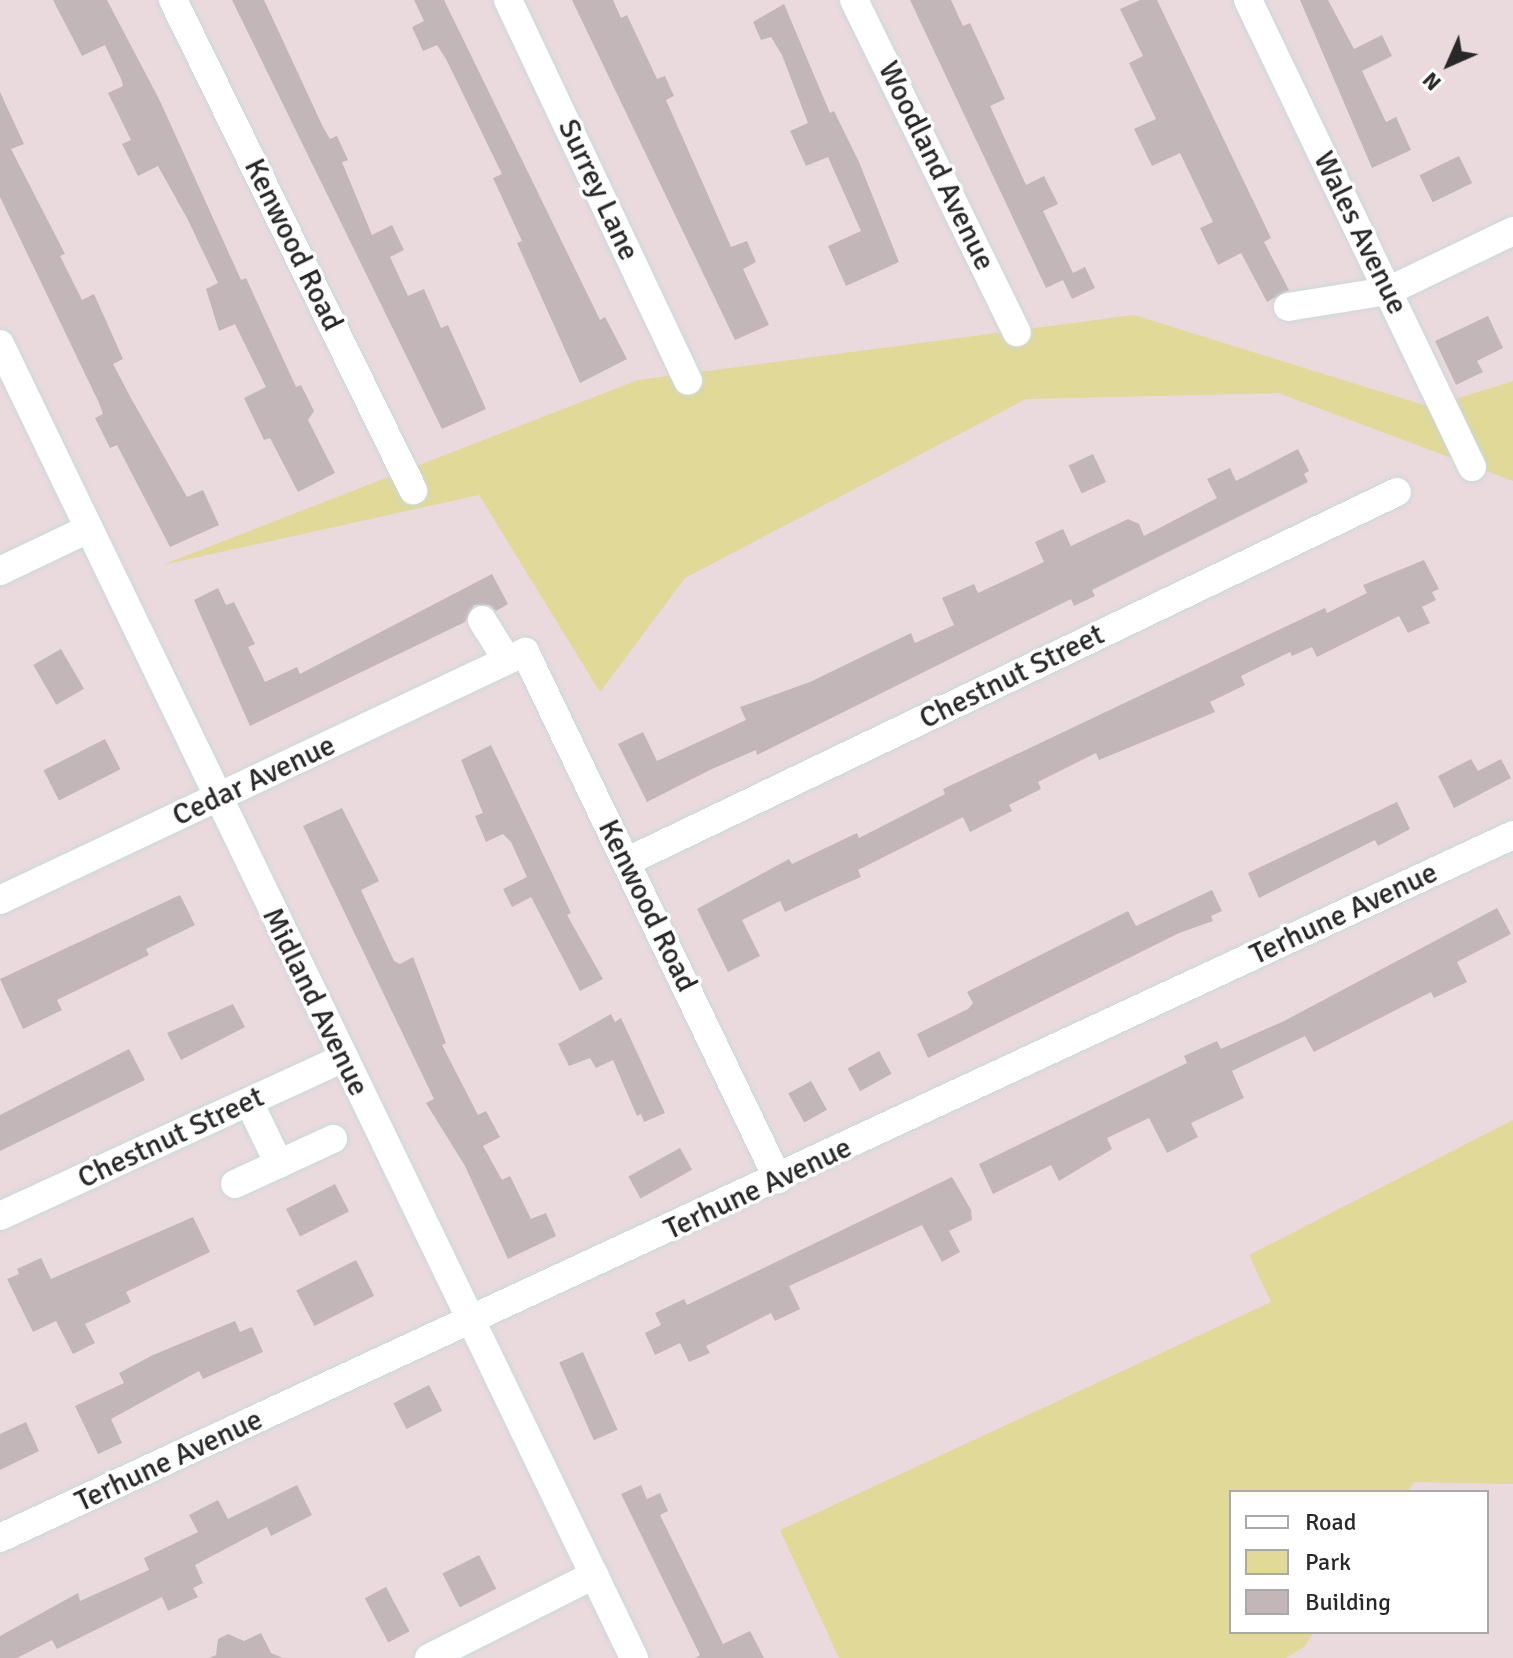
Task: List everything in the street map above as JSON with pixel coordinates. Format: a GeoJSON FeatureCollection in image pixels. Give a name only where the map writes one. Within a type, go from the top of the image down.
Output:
{"type":"FeatureCollection","features":[{"type":"Feature","properties":{"kind":"street","name":"Kenwood Road"},"geometry":{"type":"LineString","coordinates":[[173,0],[413,490]]}},
{"type":"Feature","properties":{"kind":"street","name":"Surrey Lane"},"geometry":{"type":"LineString","coordinates":[[508,0],[688,381]]}},
{"type":"Feature","properties":{"kind":"street","name":"Woodland Avenue"},"geometry":{"type":"LineString","coordinates":[[854,0],[1017,332]]}},
{"type":"Feature","properties":{"kind":"street","name":"Wales Avenue"},"geometry":{"type":"LineString","coordinates":[[1248,0],[1472,467]]}},
{"type":"Feature","properties":{"kind":"street"},"geometry":{"type":"LineString","coordinates":[[1288,307],[1388,291],[1513,231]]}},
{"type":"Feature","properties":{"kind":"street","name":"Midland Avenue"},"geometry":{"type":"LineString","coordinates":[[0,344],[342,1059],[634,1658]]}},
{"type":"Feature","properties":{"kind":"street","name":"Chestnut Street"},"geometry":{"type":"LineString","coordinates":[[626,862],[1397,492]]}},
{"type":"Feature","properties":{"kind":"street"},"geometry":{"type":"LineString","coordinates":[[0,571],[88,529]]}},
{"type":"Feature","properties":{"kind":"street"},"geometry":{"type":"LineString","coordinates":[[482,620],[507,660]]}},
{"type":"Feature","properties":{"kind":"street","name":"Kenwood Road"},"geometry":{"type":"LineString","coordinates":[[507,660],[525,652],[778,1179]]}},
{"type":"Feature","properties":{"kind":"street","name":"Cedar Avenue"},"geometry":{"type":"LineString","coordinates":[[0,900],[507,660]]}},
{"type":"Feature","properties":{"kind":"street","name":"Terhune Avenue"},"geometry":{"type":"LineString","coordinates":[[0,1538],[472,1323],[1513,835]]}},
{"type":"Feature","properties":{"kind":"street","name":"Chestnut Street"},"geometry":{"type":"LineString","coordinates":[[0,1216],[342,1059]]}},
{"type":"Feature","properties":{"kind":"street"},"geometry":{"type":"LineString","coordinates":[[249,1102],[279,1164]]}},
{"type":"Feature","properties":{"kind":"street"},"geometry":{"type":"LineString","coordinates":[[235,1184],[333,1139]]}},
{"type":"Feature","properties":{"kind":"street"},"geometry":{"type":"LineString","coordinates":[[429,1658],[594,1575]]}},
{"type":"Feature","properties":{"kind":"green space"},"geometry":{"type":"Polygon","coordinates":[[[1134,315],[1430,407],[1513,381],[1513,481],[1278,393],[1026,399],[685,578],[600,692],[479,495],[162,565],[638,380],[1134,315]]]}},
{"type":"Feature","properties":{"kind":"green space"},"geometry":{"type":"Polygon","coordinates":[[[1513,1120],[1513,1484],[1414,1482],[1408,1490],[1229,1490],[1229,1634],[1313,1634],[1305,1646],[1286,1658],[839,1658],[780,1530],[1271,1302],[1249,1255],[1513,1120]]]}},
{"type":"Feature","properties":{"kind":"building"},"geometry":{"type":"Polygon","coordinates":[[[53,0],[107,0],[160,101],[241,280],[246,278],[296,387],[301,385],[314,411],[308,420],[335,473],[298,492],[270,438],[264,440],[244,398],[266,387],[235,324],[219,331],[206,289],[218,283],[158,166],[138,176],[122,144],[131,140],[108,93],[123,86],[105,45],[82,56],[53,0]]]}},
{"type":"Feature","properties":{"kind":"building"},"geometry":{"type":"Polygon","coordinates":[[[232,0],[264,0],[323,127],[330,139],[337,136],[348,160],[342,162],[372,235],[392,225],[404,250],[390,257],[408,296],[424,289],[441,328],[448,325],[486,409],[442,429],[232,0]]]}},
{"type":"Feature","properties":{"kind":"building"},"geometry":{"type":"Polygon","coordinates":[[[414,0],[444,0],[600,320],[605,317],[627,359],[580,383],[517,243],[522,241],[493,178],[502,174],[446,59],[437,45],[423,51],[412,27],[424,21],[414,0]]]}},
{"type":"Feature","properties":{"kind":"building"},"geometry":{"type":"Polygon","coordinates":[[[572,0],[613,0],[621,18],[627,15],[657,79],[665,76],[674,96],[666,100],[731,247],[747,241],[756,262],[743,269],[769,325],[735,340],[572,0]]]}},
{"type":"Feature","properties":{"kind":"building"},"geometry":{"type":"Polygon","coordinates":[[[910,0],[951,0],[963,26],[970,23],[1005,99],[990,106],[1026,185],[1044,176],[1058,204],[1043,211],[1073,273],[1085,267],[1095,288],[1072,299],[1063,280],[1046,288],[910,0]]]}},
{"type":"Feature","properties":{"kind":"building"},"geometry":{"type":"Polygon","coordinates":[[[1140,0],[1157,0],[1271,238],[1264,242],[1289,290],[1267,302],[1241,253],[1218,265],[1200,228],[1213,222],[1180,153],[1152,166],[1134,129],[1156,119],[1129,63],[1143,56],[1120,9],[1140,0]]]}},
{"type":"Feature","properties":{"kind":"building"},"geometry":{"type":"Polygon","coordinates":[[[1300,0],[1328,0],[1354,49],[1382,35],[1392,56],[1362,71],[1386,122],[1396,117],[1411,150],[1372,168],[1300,0]]]}},
{"type":"Feature","properties":{"kind":"building"},"geometry":{"type":"Polygon","coordinates":[[[784,4],[830,113],[834,111],[859,162],[899,262],[846,286],[828,246],[861,231],[828,157],[806,166],[790,131],[808,123],[782,55],[771,37],[761,40],[753,22],[784,4]]]}},
{"type":"Feature","properties":{"kind":"building"},"geometry":{"type":"Polygon","coordinates":[[[0,92],[24,144],[11,149],[65,254],[60,256],[82,300],[94,294],[123,359],[113,364],[187,497],[203,490],[219,525],[170,547],[117,445],[110,448],[95,418],[103,414],[99,403],[0,197],[0,92]]]}},
{"type":"Feature","properties":{"kind":"building"},"geometry":{"type":"Polygon","coordinates":[[[1459,156],[1472,183],[1433,202],[1419,175],[1459,156]]]}},
{"type":"Feature","properties":{"kind":"building"},"geometry":{"type":"Polygon","coordinates":[[[1488,316],[1503,348],[1477,361],[1483,372],[1456,385],[1435,341],[1488,316]]]}},
{"type":"Feature","properties":{"kind":"building"},"geometry":{"type":"Polygon","coordinates":[[[1298,449],[1309,471],[1304,474],[1308,482],[1092,590],[1095,596],[1074,606],[1071,599],[757,755],[756,750],[647,802],[618,744],[643,732],[657,761],[746,720],[740,707],[810,682],[911,633],[915,643],[954,625],[942,598],[974,584],[978,593],[1044,562],[1035,542],[1063,529],[1071,546],[1128,519],[1139,524],[1144,536],[1217,498],[1207,479],[1230,468],[1236,481],[1298,449]]]}},
{"type":"Feature","properties":{"kind":"building"},"geometry":{"type":"Polygon","coordinates":[[[1093,454],[1106,482],[1082,494],[1069,465],[1093,454]]]}},
{"type":"Feature","properties":{"kind":"building"},"geometry":{"type":"Polygon","coordinates":[[[1424,560],[1439,589],[1432,592],[1436,600],[1422,607],[1430,623],[1408,633],[1399,616],[1317,657],[1312,647],[1292,656],[1290,652],[1241,676],[1245,685],[1210,702],[1215,712],[1099,760],[1096,753],[1038,782],[1041,789],[1009,805],[1012,811],[970,832],[963,817],[858,870],[861,877],[785,912],[780,901],[742,920],[760,956],[728,972],[697,909],[789,859],[792,864],[857,833],[859,838],[945,794],[943,789],[1325,608],[1327,613],[1367,593],[1363,585],[1424,560]]]}},
{"type":"Feature","properties":{"kind":"building"},"geometry":{"type":"Polygon","coordinates":[[[492,574],[508,604],[496,611],[489,605],[474,605],[465,622],[250,726],[194,600],[218,588],[226,605],[234,602],[255,644],[248,647],[265,682],[297,667],[300,674],[492,574]]]}},
{"type":"Feature","properties":{"kind":"building"},"geometry":{"type":"Polygon","coordinates":[[[61,649],[84,689],[56,705],[33,665],[61,649]]]}},
{"type":"Feature","properties":{"kind":"building"},"geometry":{"type":"Polygon","coordinates":[[[105,739],[120,769],[59,801],[44,770],[105,739]]]}},
{"type":"Feature","properties":{"kind":"building"},"geometry":{"type":"Polygon","coordinates":[[[491,745],[571,913],[567,915],[603,979],[580,991],[531,897],[512,907],[503,889],[527,877],[511,842],[503,834],[486,842],[475,816],[483,813],[461,760],[491,745]]]}},
{"type":"Feature","properties":{"kind":"building"},"geometry":{"type":"Polygon","coordinates":[[[1471,759],[1478,771],[1501,759],[1511,778],[1454,808],[1438,776],[1471,759]]]}},
{"type":"Feature","properties":{"kind":"building"},"geometry":{"type":"Polygon","coordinates":[[[1397,802],[1410,829],[1378,846],[1375,840],[1259,898],[1248,873],[1397,802]]]}},
{"type":"Feature","properties":{"kind":"building"},"geometry":{"type":"Polygon","coordinates":[[[342,808],[379,881],[361,890],[394,961],[400,964],[413,957],[446,1043],[442,1045],[478,1115],[486,1111],[500,1137],[483,1146],[502,1180],[510,1176],[531,1219],[546,1213],[556,1236],[508,1259],[465,1166],[426,1103],[434,1099],[303,826],[342,808]]]}},
{"type":"Feature","properties":{"kind":"building"},"geometry":{"type":"Polygon","coordinates":[[[1212,890],[1222,911],[1211,916],[1213,921],[1179,933],[928,1058],[917,1034],[968,1009],[973,1003],[967,992],[1128,911],[1136,926],[1212,890]]]}},
{"type":"Feature","properties":{"kind":"building"},"geometry":{"type":"Polygon","coordinates":[[[180,895],[195,925],[146,949],[149,955],[57,1000],[62,1010],[23,1029],[0,979],[180,895]]]}},
{"type":"Feature","properties":{"kind":"building"},"geometry":{"type":"Polygon","coordinates":[[[1497,908],[1511,934],[1457,962],[1467,982],[1434,998],[1431,992],[1314,1052],[1305,1036],[1232,1071],[1244,1098],[1191,1123],[1198,1137],[1167,1153],[1149,1118],[1107,1138],[1112,1149],[1059,1181],[1051,1165],[993,1194],[979,1164],[1187,1063],[1184,1056],[1217,1041],[1221,1049],[1284,1021],[1497,908]]]}},
{"type":"Feature","properties":{"kind":"building"},"geometry":{"type":"Polygon","coordinates":[[[233,1004],[245,1027],[181,1060],[167,1033],[233,1004]]]}},
{"type":"Feature","properties":{"kind":"building"},"geometry":{"type":"Polygon","coordinates":[[[611,1014],[615,1022],[621,1018],[665,1113],[644,1122],[641,1114],[637,1116],[613,1060],[596,1068],[590,1058],[569,1066],[558,1044],[611,1014]]]}},
{"type":"Feature","properties":{"kind":"building"},"geometry":{"type":"Polygon","coordinates":[[[129,1049],[145,1080],[0,1151],[0,1115],[129,1049]]]}},
{"type":"Feature","properties":{"kind":"building"},"geometry":{"type":"Polygon","coordinates":[[[879,1051],[892,1074],[860,1091],[848,1068],[879,1051]]]}},
{"type":"Feature","properties":{"kind":"building"},"geometry":{"type":"Polygon","coordinates":[[[811,1081],[827,1110],[804,1122],[788,1094],[811,1081]]]}},
{"type":"Feature","properties":{"kind":"building"},"geometry":{"type":"Polygon","coordinates":[[[680,1148],[692,1170],[641,1198],[628,1177],[680,1148]]]}},
{"type":"Feature","properties":{"kind":"building"},"geometry":{"type":"Polygon","coordinates":[[[952,1177],[971,1210],[972,1220],[949,1231],[960,1252],[942,1262],[922,1225],[789,1286],[800,1309],[775,1321],[771,1313],[706,1346],[710,1353],[689,1362],[680,1343],[655,1355],[645,1333],[661,1325],[655,1313],[684,1299],[687,1305],[952,1177]]]}},
{"type":"Feature","properties":{"kind":"building"},"geometry":{"type":"Polygon","coordinates":[[[335,1184],[349,1212],[300,1237],[286,1209],[335,1184]]]}},
{"type":"Feature","properties":{"kind":"building"},"geometry":{"type":"Polygon","coordinates":[[[193,1217],[210,1252],[126,1292],[131,1302],[85,1324],[95,1343],[73,1354],[56,1321],[33,1332],[7,1279],[19,1274],[17,1269],[41,1258],[51,1279],[193,1217]]]}},
{"type":"Feature","properties":{"kind":"building"},"geometry":{"type":"Polygon","coordinates":[[[356,1260],[374,1296],[314,1326],[296,1290],[356,1260]]]}},
{"type":"Feature","properties":{"kind":"building"},"geometry":{"type":"Polygon","coordinates":[[[235,1321],[240,1332],[252,1327],[263,1352],[203,1379],[199,1371],[111,1419],[122,1443],[98,1454],[75,1406],[124,1383],[119,1373],[153,1355],[235,1321]]]}},
{"type":"Feature","properties":{"kind":"building"},"geometry":{"type":"Polygon","coordinates":[[[583,1352],[618,1430],[594,1440],[559,1363],[583,1352]]]}},
{"type":"Feature","properties":{"kind":"building"},"geometry":{"type":"Polygon","coordinates":[[[429,1385],[442,1411],[407,1429],[393,1403],[429,1385]]]}},
{"type":"Feature","properties":{"kind":"building"},"geometry":{"type":"Polygon","coordinates":[[[26,1422],[39,1451],[0,1470],[0,1434],[26,1422]]]}},
{"type":"Feature","properties":{"kind":"building"},"geometry":{"type":"Polygon","coordinates":[[[297,1485],[312,1515],[271,1536],[267,1527],[195,1565],[203,1583],[193,1588],[198,1597],[168,1611],[162,1597],[57,1649],[52,1640],[17,1658],[0,1658],[0,1636],[78,1593],[80,1601],[149,1570],[144,1558],[198,1532],[189,1515],[218,1500],[228,1519],[297,1485]]]}},
{"type":"Feature","properties":{"kind":"building"},"geometry":{"type":"Polygon","coordinates":[[[641,1485],[647,1499],[660,1493],[668,1511],[660,1515],[723,1644],[750,1631],[764,1658],[695,1658],[700,1655],[621,1494],[641,1485]]]}},
{"type":"Feature","properties":{"kind":"building"},"geometry":{"type":"Polygon","coordinates":[[[479,1555],[496,1589],[460,1607],[442,1574],[479,1555]]]}},
{"type":"Feature","properties":{"kind":"building"},"geometry":{"type":"Polygon","coordinates":[[[386,1587],[409,1631],[388,1642],[365,1598],[386,1587]]]}},
{"type":"Feature","properties":{"kind":"building"},"geometry":{"type":"Polygon","coordinates":[[[261,1633],[271,1653],[283,1658],[209,1658],[216,1655],[218,1639],[228,1634],[244,1641],[261,1633]]]}}]}
